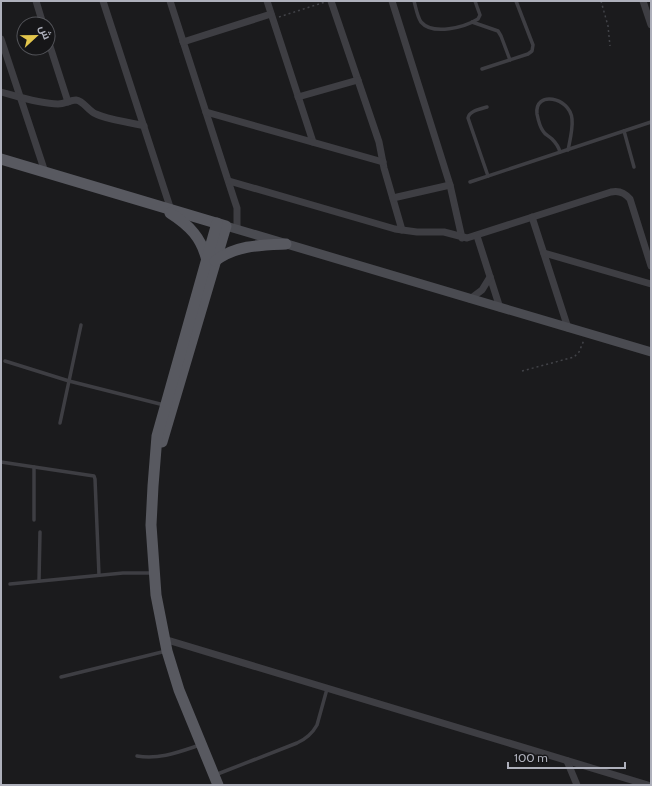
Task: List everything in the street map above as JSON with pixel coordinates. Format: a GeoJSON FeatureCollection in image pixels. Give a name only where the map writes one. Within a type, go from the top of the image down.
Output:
{"type":"FeatureCollection","features":[{"type":"Feature","properties":{"kind":"main road"},"geometry":{"type":"LineString","coordinates":[[1,159],[651,352]]}},
{"type":"Feature","properties":{"kind":"main road"},"geometry":{"type":"LineString","coordinates":[[155,467],[211,261],[192,230],[160,206]]}},
{"type":"Feature","properties":{"kind":"main road"},"geometry":{"type":"LineString","coordinates":[[216,780],[179,690],[167,651],[154,573],[151,525],[157,436],[165,405],[222,224]]}},
{"type":"Feature","properties":{"kind":"main road"},"geometry":{"type":"LineString","coordinates":[[211,261],[228,253],[248,247],[286,244]]}},
{"type":"Feature","properties":{"kind":"street"},"geometry":{"type":"LineString","coordinates":[[36,1],[41,16]]}},
{"type":"Feature","properties":{"kind":"street"},"geometry":{"type":"LineString","coordinates":[[103,1],[171,210]]}},
{"type":"Feature","properties":{"kind":"street"},"geometry":{"type":"LineString","coordinates":[[170,1],[229,181],[236,208],[237,229]]}},
{"type":"Feature","properties":{"kind":"street"},"geometry":{"type":"LineString","coordinates":[[267,1],[313,142]]}},
{"type":"Feature","properties":{"kind":"street"},"geometry":{"type":"LineString","coordinates":[[331,1],[379,142],[402,230]]}},
{"type":"Feature","properties":{"kind":"street"},"geometry":{"type":"LineString","coordinates":[[392,1],[450,185],[462,238]]}},
{"type":"Feature","properties":{"kind":"street"},"geometry":{"type":"LineString","coordinates":[[643,1],[651,25]]}},
{"type":"Feature","properties":{"kind":"street"},"geometry":{"type":"LineString","coordinates":[[183,42],[272,17]]}},
{"type":"Feature","properties":{"kind":"street"},"geometry":{"type":"LineString","coordinates":[[1,38],[45,172]]}},
{"type":"Feature","properties":{"kind":"street"},"geometry":{"type":"LineString","coordinates":[[53,56],[68,102]]}},
{"type":"Feature","properties":{"kind":"street"},"geometry":{"type":"LineString","coordinates":[[298,97],[358,80]]}},
{"type":"Feature","properties":{"kind":"street"},"geometry":{"type":"LineString","coordinates":[[1,92],[20,98],[59,104],[76,100],[80,101],[90,111],[98,115],[144,126]]}},
{"type":"Feature","properties":{"kind":"street"},"geometry":{"type":"LineString","coordinates":[[206,112],[383,162]]}},
{"type":"Feature","properties":{"kind":"street"},"geometry":{"type":"LineString","coordinates":[[229,181],[402,230],[444,232],[462,238],[477,236],[611,192],[622,192],[628,196],[631,203],[651,266]]}},
{"type":"Feature","properties":{"kind":"street"},"geometry":{"type":"LineString","coordinates":[[393,198],[450,185]]}},
{"type":"Feature","properties":{"kind":"street"},"geometry":{"type":"LineString","coordinates":[[532,218],[568,328]]}},
{"type":"Feature","properties":{"kind":"street"},"geometry":{"type":"LineString","coordinates":[[477,236],[500,308]]}},
{"type":"Feature","properties":{"kind":"street"},"geometry":{"type":"LineString","coordinates":[[544,253],[651,284]]}},
{"type":"Feature","properties":{"kind":"street"},"geometry":{"type":"LineString","coordinates":[[470,299],[482,290],[490,277]]}},
{"type":"Feature","properties":{"kind":"street"},"geometry":{"type":"LineString","coordinates":[[164,639],[648,785]]}},
{"type":"Feature","properties":{"kind":"street"},"geometry":{"type":"LineString","coordinates":[[567,761],[577,785]]}},
{"type":"Feature","properties":{"kind":"lane"},"geometry":{"type":"LineString","coordinates":[[414,1],[420,20],[427,26],[444,30],[472,22],[480,17],[475,1]]}},
{"type":"Feature","properties":{"kind":"lane"},"geometry":{"type":"LineString","coordinates":[[482,69],[531,53],[533,48],[516,1]]}},
{"type":"Feature","properties":{"kind":"lane"},"geometry":{"type":"LineString","coordinates":[[472,22],[498,31],[510,60]]}},
{"type":"Feature","properties":{"kind":"lane"},"geometry":{"type":"LineString","coordinates":[[560,152],[553,139],[542,130],[537,113],[540,104],[548,98],[561,101],[571,114],[572,123],[568,150]]}},
{"type":"Feature","properties":{"kind":"lane"},"geometry":{"type":"LineString","coordinates":[[487,107],[471,112],[468,118],[488,176]]}},
{"type":"Feature","properties":{"kind":"lane"},"geometry":{"type":"LineString","coordinates":[[470,182],[651,122]]}},
{"type":"Feature","properties":{"kind":"lane"},"geometry":{"type":"LineString","coordinates":[[624,131],[634,167]]}},
{"type":"Feature","properties":{"kind":"lane"},"geometry":{"type":"LineString","coordinates":[[60,423],[82,325]]}},
{"type":"Feature","properties":{"kind":"lane"},"geometry":{"type":"LineString","coordinates":[[5,361],[69,381],[165,405]]}},
{"type":"Feature","properties":{"kind":"lane"},"geometry":{"type":"LineString","coordinates":[[1,462],[93,475],[95,477],[99,576]]}},
{"type":"Feature","properties":{"kind":"lane"},"geometry":{"type":"LineString","coordinates":[[34,467],[34,520]]}},
{"type":"Feature","properties":{"kind":"lane"},"geometry":{"type":"LineString","coordinates":[[39,581],[40,532]]}},
{"type":"Feature","properties":{"kind":"lane"},"geometry":{"type":"LineString","coordinates":[[10,584],[131,573],[154,573]]}},
{"type":"Feature","properties":{"kind":"lane"},"geometry":{"type":"LineString","coordinates":[[61,676],[167,651]]}},
{"type":"Feature","properties":{"kind":"lane"},"geometry":{"type":"LineString","coordinates":[[216,780],[307,738],[317,724],[327,688]]}},
{"type":"Feature","properties":{"kind":"lane"},"geometry":{"type":"LineString","coordinates":[[137,756],[162,757],[201,745]]}},
{"type":"Feature","properties":{"kind":"path"},"geometry":{"type":"LineString","coordinates":[[272,17],[328,1]]}},
{"type":"Feature","properties":{"kind":"path"},"geometry":{"type":"LineString","coordinates":[[601,1],[608,26],[610,46]]}},
{"type":"Feature","properties":{"kind":"path"},"geometry":{"type":"LineString","coordinates":[[522,371],[574,357],[580,349],[587,333]]}}]}
